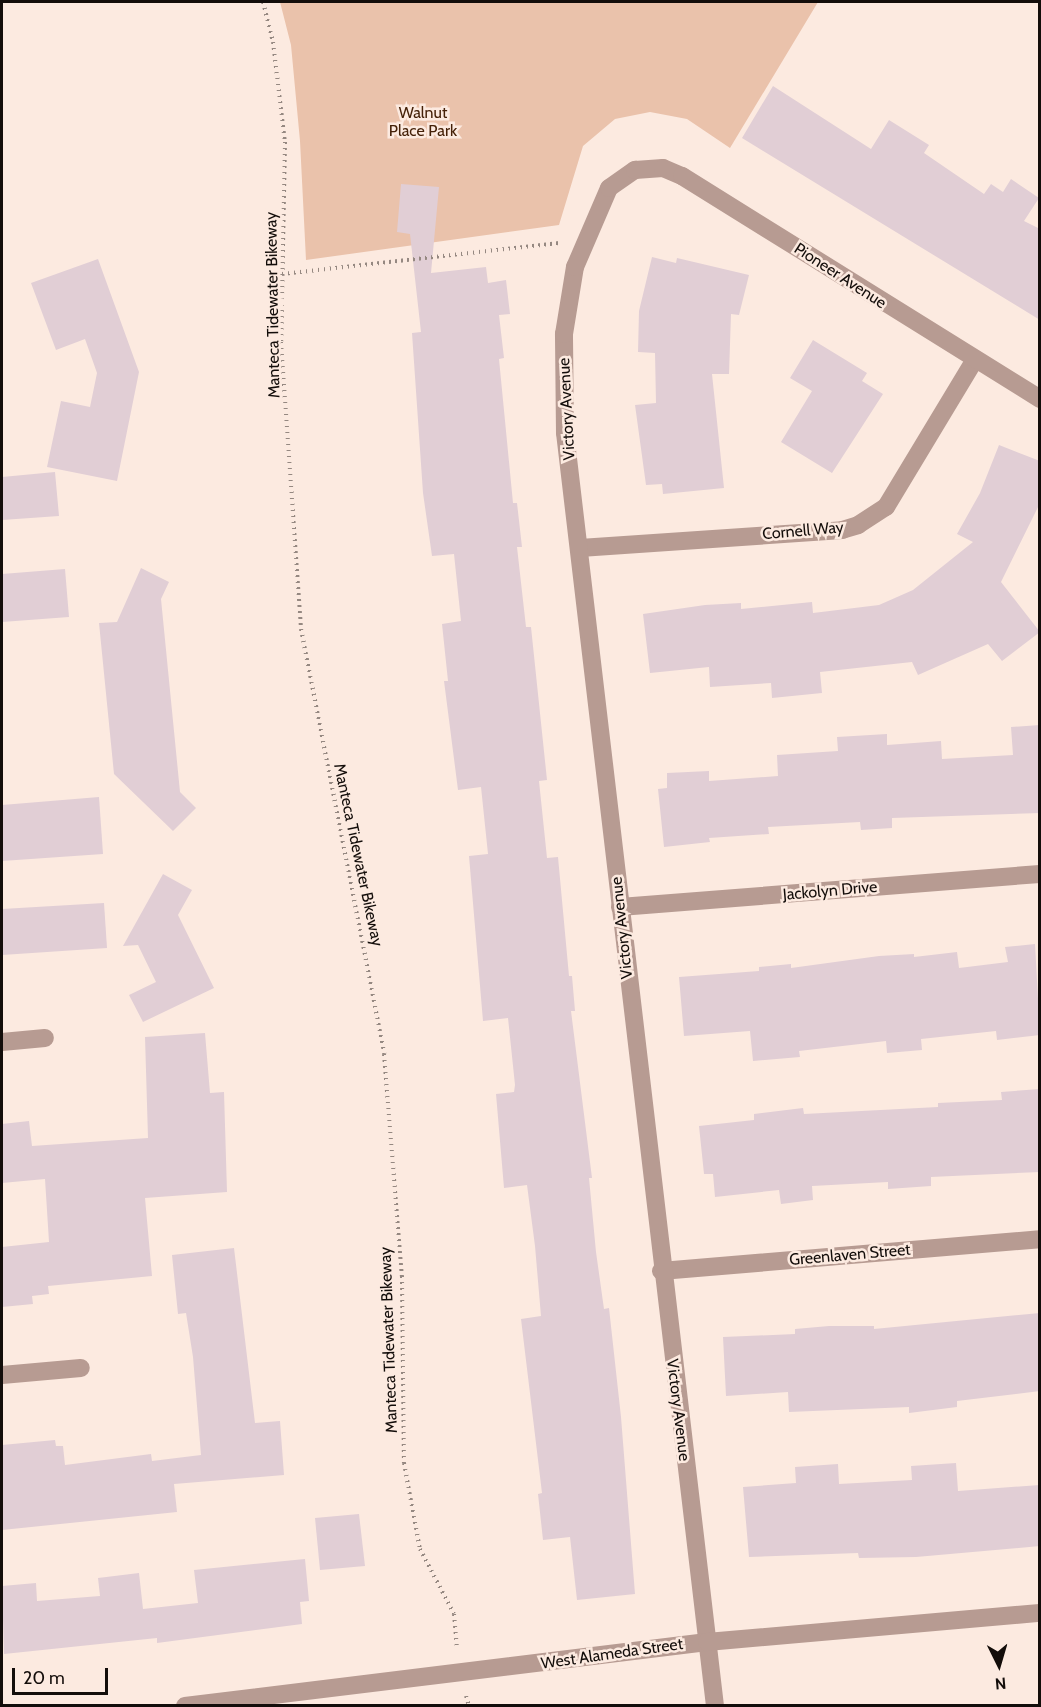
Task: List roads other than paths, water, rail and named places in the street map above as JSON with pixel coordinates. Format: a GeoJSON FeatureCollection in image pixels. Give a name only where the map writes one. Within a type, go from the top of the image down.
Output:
{"type":"FeatureCollection","features":[{"type":"Feature","properties":{"kind":"street","name":"Pioneer Avenue"},"geometry":{"type":"LineString","coordinates":[[635,170],[663,168],[682,176],[974,361],[1040,399]]}},
{"type":"Feature","properties":{"kind":"street","name":"Victory Avenue"},"geometry":{"type":"LineString","coordinates":[[635,170],[609,188],[598,205],[575,267],[564,334],[565,434],[580,548],[661,1271],[715,1706]]}},
{"type":"Feature","properties":{"kind":"street","name":"Cornell Way"},"geometry":{"type":"LineString","coordinates":[[580,548],[842,530],[858,525],[886,507],[974,361]]}},
{"type":"Feature","properties":{"kind":"street","name":"Jackolyn Drive"},"geometry":{"type":"LineString","coordinates":[[620,908],[1040,874]]}},
{"type":"Feature","properties":{"kind":"street"},"geometry":{"type":"LineString","coordinates":[[2,1042],[45,1038]]}},
{"type":"Feature","properties":{"kind":"street","name":"Greenlaven Street"},"geometry":{"type":"LineString","coordinates":[[661,1271],[1040,1239]]}},
{"type":"Feature","properties":{"kind":"street"},"geometry":{"type":"LineString","coordinates":[[2,1375],[81,1368]]}},
{"type":"Feature","properties":{"kind":"street","name":"West Alameda Street"},"geometry":{"type":"LineString","coordinates":[[185,1706],[707,1642],[1040,1613]]}},
{"type":"Feature","properties":{"kind":"park label","name":"Walnut Place Park"},"geometry":{"type":"Point","coordinates":[423,122]}}]}
